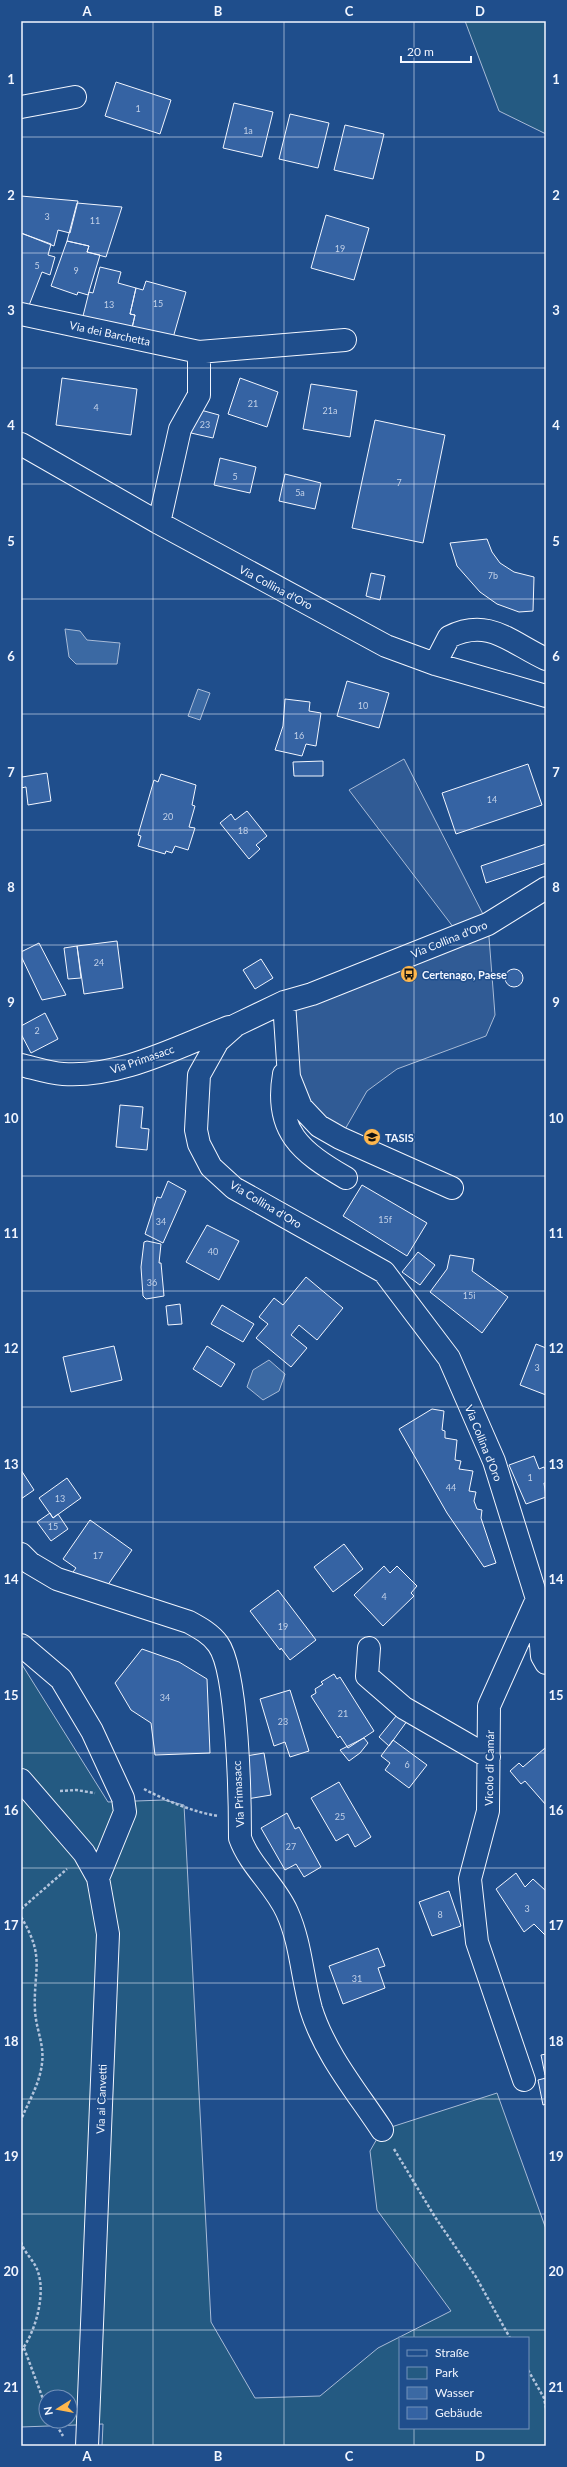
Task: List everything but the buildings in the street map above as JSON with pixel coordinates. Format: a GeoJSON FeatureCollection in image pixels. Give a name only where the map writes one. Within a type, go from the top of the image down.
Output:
{"type":"FeatureCollection","features":[{"type":"Feature","properties":{"kind":"street"},"geometry":{"type":"LineString","coordinates":[[21,107],[75,97]]}},
{"type":"Feature","properties":{"kind":"street","name":"Via dei Barchetta"},"geometry":{"type":"LineString","coordinates":[[21,314],[199,352],[345,340]]}},
{"type":"Feature","properties":{"kind":"street"},"geometry":{"type":"LineString","coordinates":[[159,524],[180,429],[199,395],[199,352]]}},
{"type":"Feature","properties":{"kind":"street","name":"Via Collina d'Oro"},"geometry":{"type":"LineString","coordinates":[[21,444],[159,524],[386,646],[435,664],[546,696]]}},
{"type":"Feature","properties":{"kind":"street"},"geometry":{"type":"LineString","coordinates":[[435,664],[449,637],[472,628],[494,632],[546,659]]}},
{"type":"Feature","properties":{"kind":"street","name":"Via Collina d'Oro"},"geometry":{"type":"LineString","coordinates":[[546,888],[488,924],[312,994],[284,1002],[236,1024],[218,1040],[199,1075],[196,1130],[199,1144],[211,1167],[234,1188],[384,1272],[449,1358],[494,1461],[543,1602],[542,1656],[546,1663]]}},
{"type":"Feature","properties":{"kind":"street"},"geometry":{"type":"LineString","coordinates":[[284,1002],[289,1077],[301,1107],[319,1126],[340,1138],[452,1188]]}},
{"type":"Feature","properties":{"kind":"street","name":"Via Primasacc"},"geometry":{"type":"LineString","coordinates":[[21,1065],[62,1074],[94,1073],[123,1068],[236,1024]]}},
{"type":"Feature","properties":{"kind":"street"},"geometry":{"type":"LineString","coordinates":[[288,1055],[282,1089],[284,1116],[296,1141],[316,1161],[346,1178]]}},
{"type":"Feature","properties":{"kind":"street","name":"Via Primasacc"},"geometry":{"type":"LineString","coordinates":[[21,1554],[30,1563],[57,1579],[189,1622],[206,1632],[219,1644],[226,1662],[232,1688],[240,1838],[245,1853],[286,1910],[296,1934],[311,2009],[320,2032],[382,2130]]}},
{"type":"Feature","properties":{"kind":"street","name":"Vicolo di Camár"},"geometry":{"type":"LineString","coordinates":[[524,2080],[477,1942],[470,1879],[488,1811],[489,1706],[543,1602]]}},
{"type":"Feature","properties":{"kind":"street"},"geometry":{"type":"LineString","coordinates":[[21,1646],[61,1679],[131,1793],[126,1812],[98,1878]]}},
{"type":"Feature","properties":{"kind":"street"},"geometry":{"type":"LineString","coordinates":[[368,1648],[367,1676],[404,1708],[489,1758]]}},
{"type":"Feature","properties":{"kind":"street","name":"Via ai Canvetti"},"geometry":{"type":"LineString","coordinates":[[27,1786],[84,1853],[98,1878],[108,1934],[87,2446]]}},
{"type":"Feature","properties":{"kind":"path"},"geometry":{"type":"LineString","coordinates":[[27,1786],[131,1793],[164,1800],[203,1814],[240,1819]]}},
{"type":"Feature","properties":{"kind":"path"},"geometry":{"type":"LineString","coordinates":[[21,1909],[84,1853]]}},
{"type":"Feature","properties":{"kind":"path"},"geometry":{"type":"LineString","coordinates":[[21,1917],[32,1934],[38,1957],[35,2012],[43,2046],[40,2075],[21,2120]]}},
{"type":"Feature","properties":{"kind":"path"},"geometry":{"type":"LineString","coordinates":[[382,2130],[434,2217],[476,2277],[509,2337]]}},
{"type":"Feature","properties":{"kind":"path"},"geometry":{"type":"LineString","coordinates":[[21,2242],[38,2271],[40,2290],[34,2332],[21,2352]]}},
{"type":"Feature","properties":{"kind":"path"},"geometry":{"type":"LineString","coordinates":[[24,2347],[39,2389]]}},
{"type":"Feature","properties":{"kind":"path"},"geometry":{"type":"LineString","coordinates":[[529,2372],[544,2398],[546,2408]]}},
{"type":"Feature","properties":{"kind":"path"},"geometry":{"type":"LineString","coordinates":[[59,2429],[66,2440]]}},
{"type":"Feature","properties":{"kind":"green space"},"geometry":{"type":"Polygon","coordinates":[[[465,21],[546,21],[546,134],[499,111],[465,21]]]}},
{"type":"Feature","properties":{"kind":"green space"},"geometry":{"type":"Polygon","coordinates":[[[21,1663],[108,1802],[164,1800],[184,1805],[211,2322],[255,2398],[320,2396],[378,2348],[399,2337],[399,2429],[529,2429],[529,2337],[400,2337],[451,2311],[377,2210],[370,2151],[382,2130],[497,2093],[546,2229],[546,2446],[102,2446],[103,2424],[78,2425],[78,2389],[38,2389],[38,2426],[21,2427],[21,1663]]]}},
{"type":"Feature","properties":{"kind":"shaded area"},"geometry":{"type":"Polygon","coordinates":[[[404,759],[488,924],[495,1015],[486,1036],[397,1069],[367,1091],[340,1138],[301,1107],[284,1002],[460,936],[349,790],[404,759]]]}},
{"type":"Feature","properties":{"kind":"water"},"geometry":{"type":"Polygon","coordinates":[[[65,629],[80,631],[87,640],[120,643],[117,664],[76,664],[69,657],[65,629]]]}},
{"type":"Feature","properties":{"kind":"water"},"geometry":{"type":"Polygon","coordinates":[[[198,689],[210,693],[200,720],[188,716],[198,689]]]}},
{"type":"Feature","properties":{"kind":"water"},"geometry":{"type":"Polygon","coordinates":[[[269,1360],[285,1374],[279,1391],[263,1400],[247,1387],[253,1370],[269,1360]]]}},
{"type":"Feature","properties":{"kind":"place","name":"Certenago, Paese"},"geometry":{"type":"Point","coordinates":[409,974]}},
{"type":"Feature","properties":{"kind":"place","name":"TASIS"},"geometry":{"type":"Point","coordinates":[372,1137]}}]}
